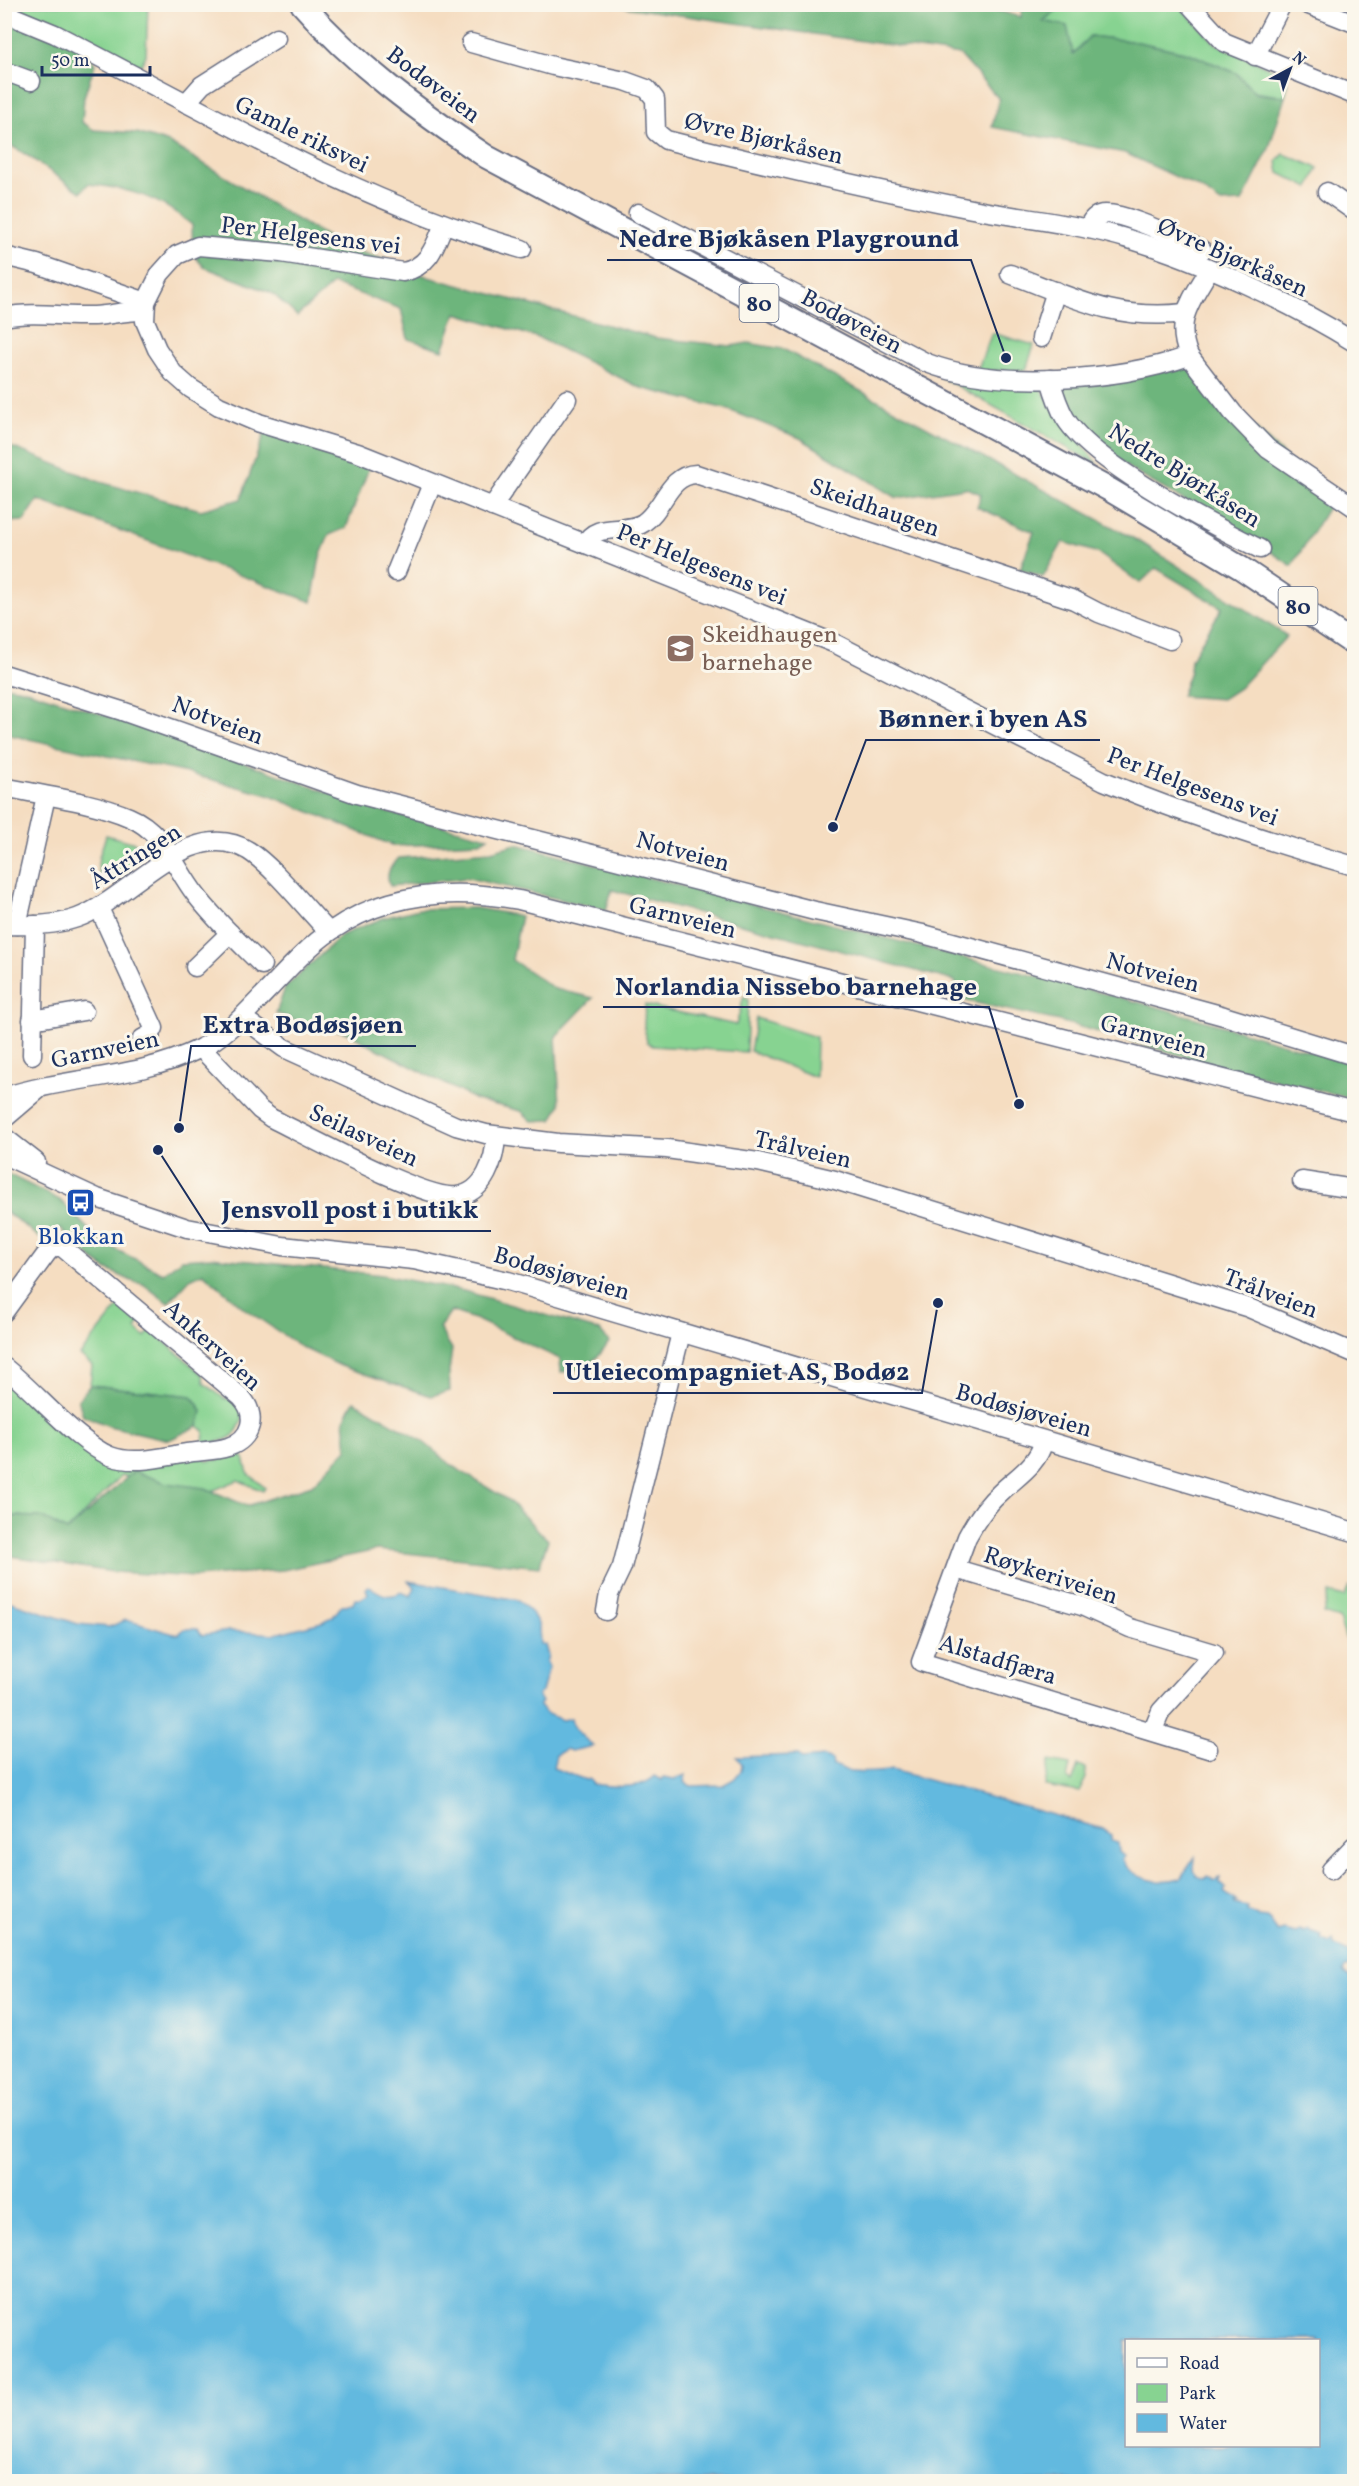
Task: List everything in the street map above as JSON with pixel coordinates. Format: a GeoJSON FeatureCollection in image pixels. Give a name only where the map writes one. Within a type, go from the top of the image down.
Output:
{"type":"FeatureCollection","features":[{"type":"Feature","properties":{"kind":"main road","name":"Bodøveien"},"geometry":{"type":"LineString","coordinates":[[302,4],[317,22],[412,106],[488,157],[1110,490],[1240,568],[1354,632]]}},
{"type":"Feature","properties":{"kind":"main road","name":"Bodøveien"},"geometry":{"type":"LineString","coordinates":[[1240,568],[1354,644]]}},
{"type":"Feature","properties":{"kind":"street"},"geometry":{"type":"LineString","coordinates":[[1189,4],[1224,42],[1354,95]]}},
{"type":"Feature","properties":{"kind":"street"},"geometry":{"type":"LineString","coordinates":[[1255,56],[1282,4]]}},
{"type":"Feature","properties":{"kind":"street"},"geometry":{"type":"LineString","coordinates":[[1306,4],[1354,23]]}},
{"type":"Feature","properties":{"kind":"street","name":"Gamle riksvei"},"geometry":{"type":"LineString","coordinates":[[4,13],[55,34],[351,186],[444,224],[522,249]]}},
{"type":"Feature","properties":{"kind":"street"},"geometry":{"type":"LineString","coordinates":[[186,103],[202,85],[276,38]]}},
{"type":"Feature","properties":{"kind":"street","name":"Øvre Bjørkåsen"},"geometry":{"type":"LineString","coordinates":[[471,43],[553,66],[625,81],[647,89],[655,99],[656,132],[666,140],[759,163],[971,209],[1088,229],[1132,240],[1209,270],[1285,304],[1354,342]]}},
{"type":"Feature","properties":{"kind":"street"},"geometry":{"type":"LineString","coordinates":[[4,71],[31,81]]}},
{"type":"Feature","properties":{"kind":"street"},"geometry":{"type":"LineString","coordinates":[[1327,192],[1354,211]]}},
{"type":"Feature","properties":{"kind":"street"},"geometry":{"type":"LineString","coordinates":[[638,213],[927,363],[969,376],[1050,379],[1107,374],[1172,362],[1189,356]]}},
{"type":"Feature","properties":{"kind":"street","name":"Øvre Bjørkåsen"},"geometry":{"type":"LineString","coordinates":[[1088,229],[1091,221],[1099,215],[1117,215],[1202,250]]}},
{"type":"Feature","properties":{"kind":"street","name":"Per Helgesens vei"},"geometry":{"type":"LineString","coordinates":[[444,224],[426,261],[413,270],[403,272],[281,253],[210,246],[188,249],[177,255],[160,274],[145,306],[150,335],[166,364],[204,398],[259,423],[358,453],[836,644],[1104,781],[1264,840],[1354,866]]}},
{"type":"Feature","properties":{"kind":"street"},"geometry":{"type":"LineString","coordinates":[[4,256],[37,264],[145,306]]}},
{"type":"Feature","properties":{"kind":"street"},"geometry":{"type":"LineString","coordinates":[[1209,270],[1185,313],[1182,333],[1189,356],[1233,413],[1268,449],[1354,507]]}},
{"type":"Feature","properties":{"kind":"street"},"geometry":{"type":"LineString","coordinates":[[1011,274],[1120,313],[1161,316],[1185,313]]}},
{"type":"Feature","properties":{"kind":"street"},"geometry":{"type":"LineString","coordinates":[[1041,338],[1056,291]]}},
{"type":"Feature","properties":{"kind":"street"},"geometry":{"type":"LineString","coordinates":[[4,317],[26,314],[92,316],[145,306]]}},
{"type":"Feature","properties":{"kind":"street","name":"Nedre Bjørkåsen"},"geometry":{"type":"LineString","coordinates":[[1050,379],[1065,419],[1105,458],[1143,483],[1260,549]]}},
{"type":"Feature","properties":{"kind":"street"},"geometry":{"type":"LineString","coordinates":[[492,507],[567,399]]}},
{"type":"Feature","properties":{"kind":"street","name":"Skeidhaugen"},"geometry":{"type":"LineString","coordinates":[[585,544],[588,537],[596,532],[627,529],[643,524],[652,516],[674,483],[687,474],[696,474],[1074,600],[1099,613],[1170,640]]}},
{"type":"Feature","properties":{"kind":"street"},"geometry":{"type":"LineString","coordinates":[[396,572],[432,484]]}},
{"type":"Feature","properties":{"kind":"street","name":"Notveien"},"geometry":{"type":"LineString","coordinates":[[4,674],[122,711],[357,794],[815,911],[923,934],[1224,1016],[1354,1056]]}},
{"type":"Feature","properties":{"kind":"street"},"geometry":{"type":"LineString","coordinates":[[4,787],[130,817],[161,840],[196,896],[262,964]]}},
{"type":"Feature","properties":{"kind":"street"},"geometry":{"type":"LineString","coordinates":[[32,1055],[32,1020],[19,925],[46,796]]}},
{"type":"Feature","properties":{"kind":"street","name":"Åttringen"},"geometry":{"type":"LineString","coordinates":[[19,925],[75,919],[99,908],[172,856],[207,841],[229,842],[240,846],[259,859],[328,932]]}},
{"type":"Feature","properties":{"kind":"street","name":"Garnveien"},"geometry":{"type":"LineString","coordinates":[[4,1097],[42,1087],[158,1066],[201,1048],[243,1018],[272,986],[328,932],[372,909],[416,896],[467,892],[494,895],[1354,1112]]}},
{"type":"Feature","properties":{"kind":"street"},"geometry":{"type":"LineString","coordinates":[[99,908],[154,1028],[151,1034],[142,1039]]}},
{"type":"Feature","properties":{"kind":"street"},"geometry":{"type":"LineString","coordinates":[[195,967],[230,933]]}},
{"type":"Feature","properties":{"kind":"street"},"geometry":{"type":"LineString","coordinates":[[32,1020],[84,1011]]}},
{"type":"Feature","properties":{"kind":"street","name":"Trålveien"},"geometry":{"type":"LineString","coordinates":[[243,1018],[293,1052],[456,1126],[496,1136],[558,1143],[668,1149],[758,1162],[835,1180],[1249,1308],[1354,1353]]}},
{"type":"Feature","properties":{"kind":"street","name":"Seilasveien"},"geometry":{"type":"LineString","coordinates":[[201,1048],[271,1118],[383,1174],[441,1195],[457,1196],[471,1191],[482,1180],[493,1161],[496,1136]]}},
{"type":"Feature","properties":{"kind":"street","name":"Garnveien"},"geometry":{"type":"LineString","coordinates":[[4,1119],[42,1087]]}},
{"type":"Feature","properties":{"kind":"street","name":"Bodøsjøveien"},"geometry":{"type":"LineString","coordinates":[[4,1137],[30,1156],[45,1172]]}},
{"type":"Feature","properties":{"kind":"street","name":"Bodøsjøveien"},"geometry":{"type":"LineString","coordinates":[[4,1155],[97,1198],[187,1228],[282,1246],[414,1260],[460,1269],[1354,1532]]}},
{"type":"Feature","properties":{"kind":"street"},"geometry":{"type":"LineString","coordinates":[[1302,1181],[1354,1189]]}},
{"type":"Feature","properties":{"kind":"street","name":"Ankerveien"},"geometry":{"type":"LineString","coordinates":[[4,1312],[47,1253],[53,1247],[62,1247],[241,1397],[251,1410],[252,1424],[242,1437],[227,1447],[143,1460],[121,1459],[97,1448],[4,1367]]}},
{"type":"Feature","properties":{"kind":"street"},"geometry":{"type":"LineString","coordinates":[[606,1611],[609,1594],[622,1568],[681,1333]]}},
{"type":"Feature","properties":{"kind":"street","name":"Røykeriveien"},"geometry":{"type":"LineString","coordinates":[[1044,1441],[1040,1455],[1029,1469],[1001,1492],[977,1519],[956,1569],[1082,1606],[1130,1628],[1214,1653],[1161,1711],[1153,1731]]}},
{"type":"Feature","properties":{"kind":"street","name":"Alstadfjæra"},"geometry":{"type":"LineString","coordinates":[[956,1569],[921,1662],[1208,1749]]}},
{"type":"Feature","properties":{"kind":"street"},"geometry":{"type":"LineString","coordinates":[[1331,1870],[1354,1846]]}},
{"type":"Feature","properties":{"kind":"green space"},"geometry":{"type":"Polygon","coordinates":[[[5,4],[67,29],[95,64],[84,97],[82,122],[94,130],[137,133],[169,143],[343,247],[399,264],[428,277],[656,338],[731,346],[748,343],[783,349],[1142,543],[1287,636],[1239,688],[1222,699],[1181,696],[1190,671],[1191,659],[1222,608],[1156,568],[1140,583],[1098,553],[1063,542],[1043,577],[1020,569],[1034,532],[977,507],[981,494],[966,488],[897,498],[800,438],[726,409],[641,388],[539,338],[456,313],[443,350],[408,339],[401,309],[333,284],[297,316],[272,293],[204,267],[193,254],[192,225],[168,207],[144,196],[118,189],[88,184],[81,192],[5,143],[5,4]]]}},
{"type":"Feature","properties":{"kind":"green space"},"geometry":{"type":"Polygon","coordinates":[[[973,4],[1021,17],[1022,5],[1063,5],[1043,21],[1067,26],[1073,54],[1090,36],[1138,42],[1188,53],[1236,73],[1255,93],[1285,97],[1268,151],[1242,202],[1221,203],[1200,188],[1125,153],[992,127],[999,99],[960,55],[610,5],[973,4]]]}},
{"type":"Feature","properties":{"kind":"green space"},"geometry":{"type":"Polygon","coordinates":[[[5,5],[148,5],[146,55],[141,65],[133,64],[67,29],[5,5]]]}},
{"type":"Feature","properties":{"kind":"green space"},"geometry":{"type":"Polygon","coordinates":[[[1063,5],[1113,9],[1123,5],[1179,5],[1216,44],[1283,74],[1288,84],[1285,97],[1253,92],[1236,73],[1189,53],[1138,42],[1090,36],[1073,54],[1042,22],[1063,5]]]}},
{"type":"Feature","properties":{"kind":"green space"},"geometry":{"type":"Polygon","coordinates":[[[1284,154],[1318,168],[1309,188],[1279,173],[1277,161],[1284,154]]]}},
{"type":"Feature","properties":{"kind":"green space"},"geometry":{"type":"Polygon","coordinates":[[[992,333],[1034,345],[1026,370],[977,371],[992,333]]]}},
{"type":"Feature","properties":{"kind":"green space"},"geometry":{"type":"Polygon","coordinates":[[[1185,362],[1332,501],[1292,566],[1253,540],[1131,470],[1075,423],[1059,383],[1185,362]]]}},
{"type":"Feature","properties":{"kind":"green space"},"geometry":{"type":"Polygon","coordinates":[[[939,376],[1039,387],[1098,465],[939,376]]]}},
{"type":"Feature","properties":{"kind":"green space"},"geometry":{"type":"Polygon","coordinates":[[[265,432],[369,468],[346,528],[329,535],[320,557],[312,602],[38,500],[24,521],[5,522],[4,444],[100,482],[201,510],[241,499],[265,432]]]}},
{"type":"Feature","properties":{"kind":"green space"},"geometry":{"type":"Polygon","coordinates":[[[4,686],[23,689],[161,733],[378,810],[488,837],[480,842],[394,846],[268,795],[187,773],[5,734],[4,686]]]}},
{"type":"Feature","properties":{"kind":"green space"},"geometry":{"type":"Polygon","coordinates":[[[106,835],[136,843],[128,869],[112,884],[104,882],[98,865],[106,835]]]}},
{"type":"Feature","properties":{"kind":"green space"},"geometry":{"type":"Polygon","coordinates":[[[516,844],[1161,1008],[1354,1064],[1354,1099],[1201,1061],[1059,1021],[967,1001],[959,996],[955,981],[612,890],[606,910],[468,878],[390,886],[389,870],[399,858],[491,851],[516,844]]]}},
{"type":"Feature","properties":{"kind":"green space"},"geometry":{"type":"Polygon","coordinates":[[[476,908],[521,916],[512,960],[555,989],[593,998],[556,1036],[560,1105],[552,1120],[532,1121],[521,1111],[476,1100],[345,1032],[304,1024],[276,1013],[285,988],[342,935],[383,918],[419,909],[476,908]]]}},
{"type":"Feature","properties":{"kind":"green space"},"geometry":{"type":"Polygon","coordinates":[[[744,996],[748,1000],[746,1052],[653,1046],[647,1042],[644,1026],[645,1005],[736,1025],[744,996]]]}},
{"type":"Feature","properties":{"kind":"green space"},"geometry":{"type":"Polygon","coordinates":[[[756,1018],[816,1037],[815,1077],[750,1051],[756,1018]]]}},
{"type":"Feature","properties":{"kind":"green space"},"geometry":{"type":"Polygon","coordinates":[[[4,1172],[60,1200],[101,1242],[163,1273],[182,1259],[211,1257],[383,1275],[464,1291],[600,1331],[609,1342],[600,1355],[589,1364],[576,1370],[561,1372],[560,1359],[477,1320],[451,1311],[439,1328],[452,1349],[449,1372],[450,1391],[431,1396],[341,1366],[303,1348],[245,1309],[203,1273],[190,1279],[168,1303],[143,1284],[106,1269],[74,1245],[61,1228],[43,1240],[5,1211],[4,1172]]]}},
{"type":"Feature","properties":{"kind":"green space"},"geometry":{"type":"Polygon","coordinates":[[[120,1305],[140,1322],[136,1329],[145,1337],[151,1330],[203,1375],[204,1383],[225,1399],[234,1398],[245,1409],[240,1426],[232,1436],[221,1441],[203,1444],[204,1431],[198,1426],[202,1411],[192,1396],[90,1385],[92,1365],[80,1355],[120,1305]]]}},
{"type":"Feature","properties":{"kind":"green space"},"geometry":{"type":"Polygon","coordinates":[[[4,1375],[107,1459],[202,1457],[207,1461],[223,1459],[233,1448],[244,1458],[248,1473],[265,1488],[263,1491],[238,1480],[212,1491],[205,1488],[161,1490],[122,1475],[67,1531],[22,1516],[5,1516],[4,1375]]]}},
{"type":"Feature","properties":{"kind":"green space"},"geometry":{"type":"Polygon","coordinates":[[[90,1385],[192,1396],[202,1411],[198,1426],[169,1440],[109,1426],[83,1415],[78,1400],[90,1385]]]}},
{"type":"Feature","properties":{"kind":"green space"},"geometry":{"type":"Polygon","coordinates":[[[354,1401],[421,1440],[454,1467],[508,1500],[548,1540],[539,1567],[377,1550],[283,1570],[196,1577],[113,1572],[5,1555],[5,1516],[41,1517],[67,1531],[134,1471],[166,1483],[205,1488],[247,1506],[312,1485],[347,1449],[344,1420],[354,1401]]]}},
{"type":"Feature","properties":{"kind":"green space"},"geometry":{"type":"Polygon","coordinates":[[[1349,1587],[1354,1588],[1354,1655],[1350,1651],[1339,1619],[1323,1614],[1329,1593],[1344,1597],[1349,1587]]]}},
{"type":"Feature","properties":{"kind":"green space"},"geometry":{"type":"Polygon","coordinates":[[[1049,1761],[1070,1765],[1067,1779],[1072,1782],[1078,1766],[1085,1768],[1086,1778],[1079,1792],[1045,1786],[1049,1761]]]}},
{"type":"Feature","properties":{"kind":"water"},"geometry":{"type":"Polygon","coordinates":[[[408,1581],[518,1600],[532,1613],[539,1626],[540,1644],[545,1645],[548,1656],[546,1662],[549,1667],[542,1692],[538,1695],[542,1702],[539,1706],[545,1713],[562,1720],[571,1718],[577,1730],[594,1746],[571,1751],[566,1749],[556,1755],[553,1768],[586,1780],[589,1779],[593,1784],[626,1786],[642,1784],[655,1776],[662,1780],[664,1777],[674,1779],[686,1775],[684,1782],[691,1786],[723,1785],[734,1779],[741,1771],[742,1764],[737,1757],[798,1755],[802,1759],[824,1757],[832,1760],[833,1766],[850,1772],[892,1770],[1103,1829],[1111,1835],[1111,1841],[1118,1843],[1119,1851],[1125,1856],[1122,1860],[1127,1867],[1148,1879],[1173,1881],[1180,1879],[1195,1857],[1194,1870],[1197,1876],[1205,1879],[1207,1876],[1215,1881],[1220,1878],[1219,1882],[1226,1888],[1224,1892],[1237,1902],[1233,1902],[1234,1904],[1248,1907],[1247,1911],[1259,1917],[1268,1918],[1277,1932],[1284,1930],[1295,1933],[1299,1929],[1304,1931],[1308,1928],[1322,1935],[1321,1939],[1330,1943],[1334,1940],[1335,1946],[1351,1953],[1354,1966],[1345,1968],[1343,1972],[1354,1980],[1354,2481],[5,2481],[5,1600],[78,1624],[109,1627],[126,1620],[174,1634],[179,1634],[184,1629],[198,1629],[202,1635],[229,1631],[275,1634],[322,1622],[333,1617],[342,1605],[353,1604],[355,1599],[361,1599],[368,1594],[366,1588],[369,1586],[384,1595],[401,1592],[411,1596],[415,1587],[408,1581]]]}},
{"type":"Feature","properties":{"kind":"place","name":"Nedre Bjøkåsen Playground"},"geometry":{"type":"Point","coordinates":[1006,358]}},
{"type":"Feature","properties":{"kind":"place","name":"Skeidhaugen barnehage"},"geometry":{"type":"Point","coordinates":[681,648]}},
{"type":"Feature","properties":{"kind":"place","name":"Bønner i byen AS"},"geometry":{"type":"Point","coordinates":[833,827]}},
{"type":"Feature","properties":{"kind":"place","name":"Norlandia Nissebo barnehage"},"geometry":{"type":"Point","coordinates":[1019,1104]}},
{"type":"Feature","properties":{"kind":"place","name":"Extra Bodøsjøen"},"geometry":{"type":"Point","coordinates":[179,1128]}},
{"type":"Feature","properties":{"kind":"place","name":"Jensvoll post i butikk"},"geometry":{"type":"Point","coordinates":[158,1150]}},
{"type":"Feature","properties":{"kind":"place","name":"Blokkan"},"geometry":{"type":"Point","coordinates":[81,1203]}},
{"type":"Feature","properties":{"kind":"place","name":"Utleiecompagniet AS, Bodø2"},"geometry":{"type":"Point","coordinates":[938,1303]}}]}
